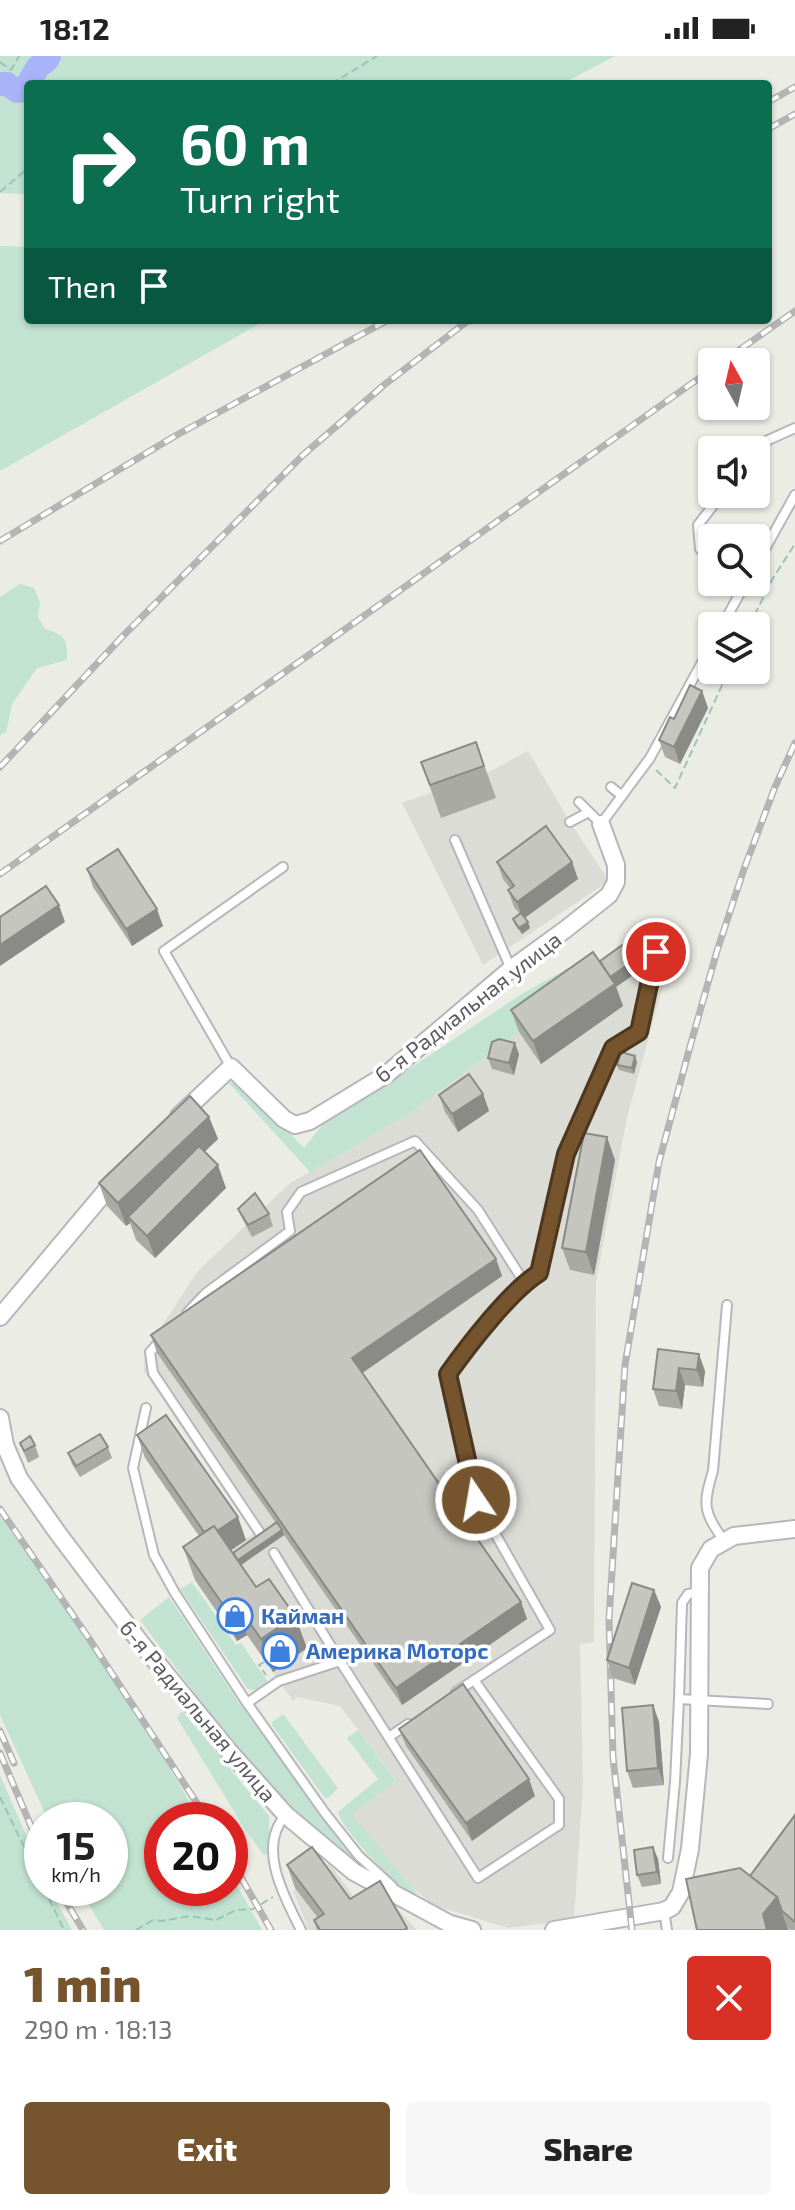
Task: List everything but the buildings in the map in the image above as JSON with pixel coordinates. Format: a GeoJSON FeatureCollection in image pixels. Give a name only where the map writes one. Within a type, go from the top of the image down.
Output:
{"type":"FeatureCollection","features":[{"type":"Feature","properties":{"kind":"street","name":"6-я Радиальная улица"},"geometry":{"type":"LineString","coordinates":[[231,1067],[284,1119],[295,1125],[310,1121],[387,1074],[511,969],[609,895],[616,882],[616,865],[595,818]]}},
{"type":"Feature","properties":{"kind":"street"},"geometry":{"type":"LineString","coordinates":[[163,1132],[231,1067]]}},
{"type":"Feature","properties":{"kind":"street"},"geometry":{"type":"LineString","coordinates":[[0,1317],[129,1164]]}},
{"type":"Feature","properties":{"kind":"street","name":"6-я Радиальная улица"},"geometry":{"type":"LineString","coordinates":[[0,1418],[5,1445],[57,1532],[140,1642],[228,1750],[286,1815],[354,1872],[450,1924],[472,1930]]}},
{"type":"Feature","properties":{"kind":"street"},"geometry":{"type":"LineString","coordinates":[[554,1930],[672,1907],[681,1892],[690,1849],[699,1754],[700,1568],[711,1549],[734,1536],[795,1529]]}},
{"type":"Feature","properties":{"kind":"lane"},"geometry":{"type":"LineString","coordinates":[[770,439],[795,428]]}},
{"type":"Feature","properties":{"kind":"lane"},"geometry":{"type":"LineString","coordinates":[[770,540],[795,495]]}},
{"type":"Feature","properties":{"kind":"lane"},"geometry":{"type":"LineString","coordinates":[[699,524],[711,508]]}},
{"type":"Feature","properties":{"kind":"lane"},"geometry":{"type":"LineString","coordinates":[[570,822],[595,818],[622,796],[647,762],[698,669]]}},
{"type":"Feature","properties":{"kind":"lane"},"geometry":{"type":"LineString","coordinates":[[611,787],[622,796]]}},
{"type":"Feature","properties":{"kind":"lane"},"geometry":{"type":"LineString","coordinates":[[579,802],[595,818]]}},
{"type":"Feature","properties":{"kind":"lane"},"geometry":{"type":"LineString","coordinates":[[455,840],[511,969]]}},
{"type":"Feature","properties":{"kind":"lane"},"geometry":{"type":"LineString","coordinates":[[231,1067],[164,951],[283,867]]}},
{"type":"Feature","properties":{"kind":"lane"},"geometry":{"type":"LineString","coordinates":[[450,1697],[550,1630],[476,1500],[448,1374],[524,1282],[539,1273],[566,1154],[613,1048],[639,1032],[656,952]]}},
{"type":"Feature","properties":{"kind":"lane"},"geometry":{"type":"LineString","coordinates":[[178,1323],[206,1293],[290,1231],[287,1212],[301,1192],[415,1141],[478,1210],[524,1282]]}},
{"type":"Feature","properties":{"kind":"lane"},"geometry":{"type":"LineString","coordinates":[[724,1541],[706,1511],[707,1489],[713,1471],[727,1305]]}},
{"type":"Feature","properties":{"kind":"lane"},"geometry":{"type":"LineString","coordinates":[[169,1332],[150,1352],[153,1373],[260,1533]]}},
{"type":"Feature","properties":{"kind":"lane"},"geometry":{"type":"LineString","coordinates":[[146,1408],[133,1468],[154,1555],[175,1593],[247,1703],[325,1813],[359,1856],[413,1905]]}},
{"type":"Feature","properties":{"kind":"lane"},"geometry":{"type":"LineString","coordinates":[[274,1553],[478,1878],[559,1825],[559,1799],[474,1680]]}},
{"type":"Feature","properties":{"kind":"lane"},"geometry":{"type":"LineString","coordinates":[[668,1858],[675,1782],[682,1603],[688,1594],[699,1592]]}},
{"type":"Feature","properties":{"kind":"lane"},"geometry":{"type":"LineString","coordinates":[[247,1703],[279,1681],[340,1661]]}},
{"type":"Feature","properties":{"kind":"lane"},"geometry":{"type":"LineString","coordinates":[[679,1699],[768,1704]]}},
{"type":"Feature","properties":{"kind":"lane"},"geometry":{"type":"LineString","coordinates":[[389,1737],[413,1721]]}},
{"type":"Feature","properties":{"kind":"lane"},"geometry":{"type":"LineString","coordinates":[[286,1815],[278,1823],[274,1865],[282,1891],[301,1930]]}},
{"type":"Feature","properties":{"kind":"lane"},"geometry":{"type":"LineString","coordinates":[[664,1911],[667,1930]]}},
{"type":"Feature","properties":{"kind":"path"},"geometry":{"type":"LineString","coordinates":[[0,62],[11,70],[19,56]]}},
{"type":"Feature","properties":{"kind":"path"},"geometry":{"type":"LineString","coordinates":[[338,80],[377,56]]}},
{"type":"Feature","properties":{"kind":"path"},"geometry":{"type":"LineString","coordinates":[[0,192],[24,171]]}},
{"type":"Feature","properties":{"kind":"path"},"geometry":{"type":"LineString","coordinates":[[756,612],[795,544]]}},
{"type":"Feature","properties":{"kind":"path"},"geometry":{"type":"LineString","coordinates":[[647,762],[675,788],[723,684]]}},
{"type":"Feature","properties":{"kind":"path"},"geometry":{"type":"LineString","coordinates":[[269,1659],[259,1665],[273,1685]]}},
{"type":"Feature","properties":{"kind":"path"},"geometry":{"type":"LineString","coordinates":[[0,1797],[24,1847]]}},
{"type":"Feature","properties":{"kind":"path"},"geometry":{"type":"LineString","coordinates":[[53,1906],[64,1930]]}},
{"type":"Feature","properties":{"kind":"path"},"geometry":{"type":"LineString","coordinates":[[136,1930],[153,1920],[190,1916],[216,1920],[236,1910],[253,1909]]}},
{"type":"Feature","properties":{"kind":"shaded area"},"geometry":{"type":"Polygon","coordinates":[[[528,751],[609,881],[483,965],[402,803],[493,770],[528,751]]]}},
{"type":"Feature","properties":{"kind":"shaded area"},"geometry":{"type":"Polygon","coordinates":[[[664,927],[676,938],[627,1117],[596,1282],[594,1642],[580,1644],[583,1784],[574,1920],[508,1928],[433,1905],[409,1885],[351,1814],[396,1780],[340,1706],[297,1697],[293,1701],[247,1635],[237,1641],[195,1580],[253,1534],[144,1372],[145,1352],[197,1272],[289,1184],[406,1116],[664,927]]]}},
{"type":"Feature","properties":{"kind":"shaded area"},"geometry":{"type":"Polygon","coordinates":[[[329,1863],[362,1908],[390,1901],[417,1930],[309,1930],[293,1891],[329,1863]]]}},
{"type":"Feature","properties":{"kind":"green space"},"geometry":{"type":"Polygon","coordinates":[[[0,56],[615,56],[570,80],[24,80],[24,194],[0,193],[0,56]]]}},
{"type":"Feature","properties":{"kind":"green space"},"geometry":{"type":"Polygon","coordinates":[[[0,246],[24,247],[24,324],[259,324],[0,471],[0,246]]]}},
{"type":"Feature","properties":{"kind":"green space"},"geometry":{"type":"Polygon","coordinates":[[[20,584],[34,588],[40,602],[38,617],[45,629],[64,639],[67,660],[37,668],[12,704],[6,732],[0,735],[0,597],[20,584]]]}},
{"type":"Feature","properties":{"kind":"green space"},"geometry":{"type":"Polygon","coordinates":[[[568,968],[582,988],[406,1116],[310,1172],[227,1081],[246,1088],[304,1148],[328,1118],[387,1084],[520,995],[568,968]]]}},
{"type":"Feature","properties":{"kind":"green space"},"geometry":{"type":"Polygon","coordinates":[[[0,1516],[129,1704],[189,1802],[144,1802],[144,1906],[248,1905],[262,1930],[104,1930],[90,1906],[128,1906],[128,1802],[40,1802],[0,1715],[0,1516]]]}},
{"type":"Feature","properties":{"kind":"green space"},"geometry":{"type":"Polygon","coordinates":[[[192,1582],[236,1645],[241,1643],[268,1682],[256,1690],[248,1689],[180,1589],[192,1582]]]}},
{"type":"Feature","properties":{"kind":"green space"},"geometry":{"type":"Polygon","coordinates":[[[169,1597],[237,1700],[364,1868],[362,1871],[324,1842],[210,1719],[212,1716],[140,1620],[169,1597]]]}},
{"type":"Feature","properties":{"kind":"green space"},"geometry":{"type":"Polygon","coordinates":[[[182,1711],[269,1816],[270,1853],[264,1855],[248,1834],[248,1802],[228,1802],[177,1718],[182,1711]]]}},
{"type":"Feature","properties":{"kind":"green space"},"geometry":{"type":"Polygon","coordinates":[[[282,1715],[338,1788],[328,1798],[272,1725],[282,1715]]]}},
{"type":"Feature","properties":{"kind":"green space"},"geometry":{"type":"Polygon","coordinates":[[[358,1730],[396,1781],[352,1814],[420,1896],[396,1883],[377,1864],[347,1829],[338,1812],[378,1779],[347,1738],[358,1730]]]}},
{"type":"Feature","properties":{"kind":"green space"},"geometry":{"type":"Polygon","coordinates":[[[0,1775],[24,1830],[24,1906],[59,1906],[72,1930],[0,1930],[0,1775]]]}},
{"type":"Feature","properties":{"kind":"waterway"},"geometry":{"type":"LineString","coordinates":[[30,80],[49,56]]}},
{"type":"Feature","properties":{"kind":"waterway"},"geometry":{"type":"LineString","coordinates":[[0,84],[7,84],[17,91],[24,90]]}},
{"type":"Feature","properties":{"kind":"railway"},"geometry":{"type":"LineString","coordinates":[[772,100],[795,87]]}},
{"type":"Feature","properties":{"kind":"railway"},"geometry":{"type":"LineString","coordinates":[[772,127],[795,114]]}},
{"type":"Feature","properties":{"kind":"railway"},"geometry":{"type":"LineString","coordinates":[[742,348],[795,311]]}},
{"type":"Feature","properties":{"kind":"railway"},"geometry":{"type":"LineString","coordinates":[[0,541],[175,436],[381,324]]}},
{"type":"Feature","properties":{"kind":"railway"},"geometry":{"type":"LineString","coordinates":[[0,767],[121,638],[303,455],[384,385],[464,324]]}},
{"type":"Feature","properties":{"kind":"railway"},"geometry":{"type":"LineString","coordinates":[[0,874],[698,379]]}},
{"type":"Feature","properties":{"kind":"railway"},"geometry":{"type":"LineString","coordinates":[[632,1930],[613,1757],[609,1619],[625,1365],[659,1162],[691,1043],[744,869],[795,743]]}},
{"type":"Feature","properties":{"kind":"railway"},"geometry":{"type":"LineString","coordinates":[[0,1509],[196,1802]]}},
{"type":"Feature","properties":{"kind":"railway"},"geometry":{"type":"LineString","coordinates":[[0,1731],[14,1763]]}},
{"type":"Feature","properties":{"kind":"railway"},"geometry":{"type":"LineString","coordinates":[[0,1753],[24,1810]]}},
{"type":"Feature","properties":{"kind":"railway"},"geometry":{"type":"LineString","coordinates":[[248,1890],[271,1930]]}},
{"type":"Feature","properties":{"kind":"railway"},"geometry":{"type":"LineString","coordinates":[[69,1906],[83,1930]]}},
{"type":"Feature","properties":{"kind":"place","name":"Кайман"},"geometry":{"type":"Point","coordinates":[235,1616]}},
{"type":"Feature","properties":{"kind":"place","name":"Америка Моторс"},"geometry":{"type":"Point","coordinates":[280,1651]}},
{"type":"Feature","properties":{"kind":"route"},"geometry":{"type":"LineString","coordinates":[[476,1500],[448,1374],[524,1282],[539,1273],[566,1154],[613,1048],[639,1032],[656,952]]}}]}
